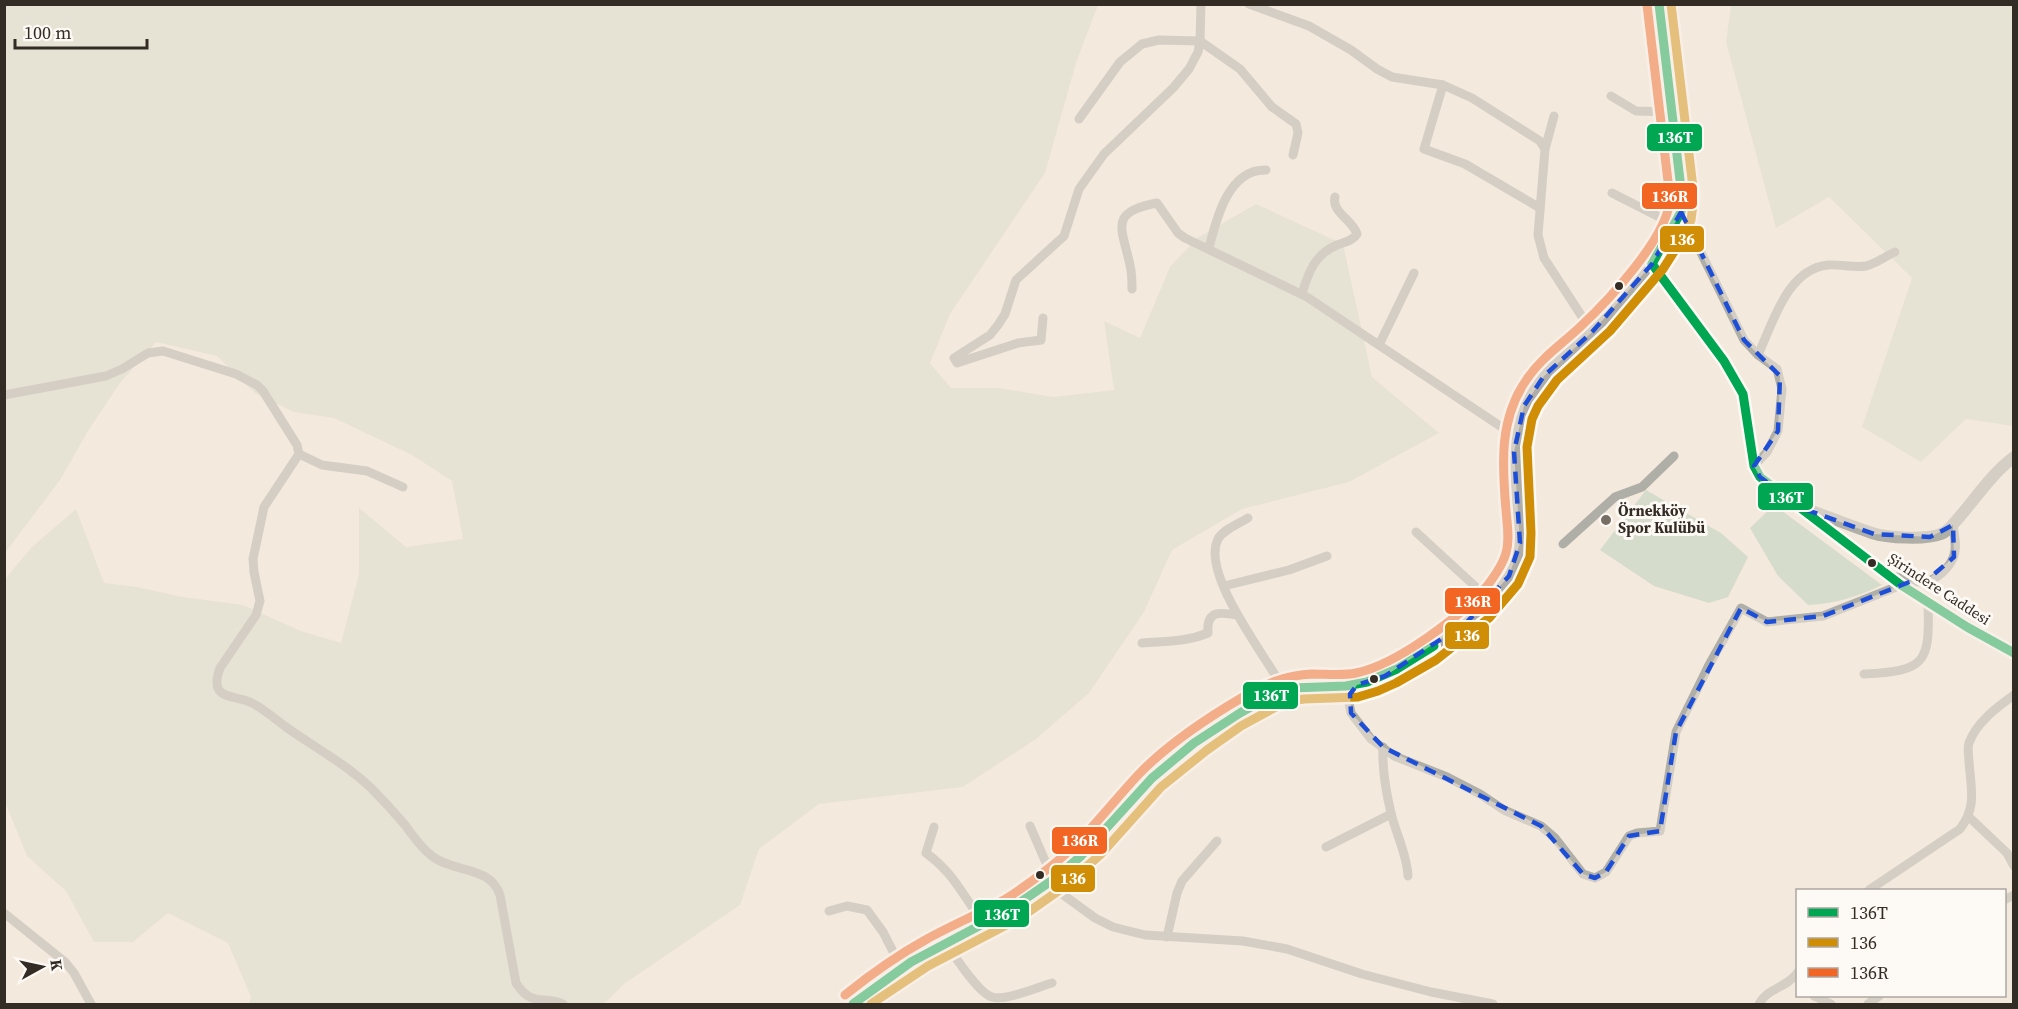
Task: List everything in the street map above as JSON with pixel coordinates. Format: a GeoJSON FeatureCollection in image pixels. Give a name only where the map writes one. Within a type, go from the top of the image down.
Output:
{"type":"FeatureCollection","features":[{"type":"Feature","properties":{"kind":"main road"},"geometry":{"type":"LineString","coordinates":[[853,1005],[902,969],[945,942],[984,924],[1017,905],[1050,881],[1081,856],[1152,778],[1232,718],[1284,690],[1325,685],[1357,685],[1385,676],[1434,646],[1467,622],[1491,600],[1512,570],[1520,543],[1514,452],[1515,436],[1524,406],[1537,384],[1592,332],[1652,264],[1678,219],[1682,197],[1659,4]]}},
{"type":"Feature","properties":{"kind":"street"},"geometry":{"type":"LineString","coordinates":[[1043,318],[1041,340],[1018,343],[957,363],[954,358],[990,335],[1005,314],[1016,280],[1064,236],[1079,189],[1098,162],[1173,88],[1189,69],[1198,52],[1201,4]]}},
{"type":"Feature","properties":{"kind":"street"},"geometry":{"type":"LineString","coordinates":[[1249,4],[1309,27],[1351,50],[1392,77],[1443,85],[1472,98],[1540,141],[1545,149]]}},
{"type":"Feature","properties":{"kind":"street"},"geometry":{"type":"LineString","coordinates":[[1079,119],[1120,62],[1142,44],[1159,40],[1200,41],[1240,69],[1272,107],[1296,124],[1298,133],[1293,155]]}},
{"type":"Feature","properties":{"kind":"street"},"geometry":{"type":"LineString","coordinates":[[1443,85],[1424,149],[1465,164],[1540,208]]}},
{"type":"Feature","properties":{"kind":"street"},"geometry":{"type":"LineString","coordinates":[[1611,96],[1636,111],[1672,112]]}},
{"type":"Feature","properties":{"kind":"street"},"geometry":{"type":"LineString","coordinates":[[1554,116],[1545,149],[1538,235],[1544,258],[1592,332]]}},
{"type":"Feature","properties":{"kind":"street"},"geometry":{"type":"LineString","coordinates":[[1209,249],[1217,216],[1236,184],[1249,174],[1266,170]]}},
{"type":"Feature","properties":{"kind":"street"},"geometry":{"type":"LineString","coordinates":[[1612,193],[1678,219],[1743,340],[1777,369],[1780,376],[1782,403],[1778,431],[1767,452],[1754,466]]}},
{"type":"Feature","properties":{"kind":"street"},"geometry":{"type":"LineString","coordinates":[[1302,294],[1306,278],[1317,259],[1333,247],[1354,238],[1357,234],[1356,228],[1336,209],[1335,197]]}},
{"type":"Feature","properties":{"kind":"street"},"geometry":{"type":"LineString","coordinates":[[1132,289],[1131,267],[1122,233],[1122,222],[1130,210],[1157,203],[1178,232],[1302,294],[1515,436]]}},
{"type":"Feature","properties":{"kind":"street"},"geometry":{"type":"LineString","coordinates":[[1758,355],[1786,295],[1798,280],[1813,269],[1828,265],[1867,266],[1894,252]]}},
{"type":"Feature","properties":{"kind":"street"},"geometry":{"type":"LineString","coordinates":[[1652,264],[1724,361],[1743,394],[1754,466]]}},
{"type":"Feature","properties":{"kind":"street"},"geometry":{"type":"LineString","coordinates":[[1379,345],[1414,273]]}},
{"type":"Feature","properties":{"kind":"street"},"geometry":{"type":"LineString","coordinates":[[4,396],[106,376],[148,353],[163,351],[236,374],[257,384],[297,445],[299,454],[264,507],[254,559],[260,607],[220,668],[218,689],[224,696],[255,704],[357,775],[393,812],[423,849],[436,860],[490,879],[500,895],[516,983],[524,993],[534,999],[559,1002],[563,1005]]}},
{"type":"Feature","properties":{"kind":"street"},"geometry":{"type":"LineString","coordinates":[[299,454],[322,465],[367,471],[403,487]]}},
{"type":"Feature","properties":{"kind":"street"},"geometry":{"type":"LineString","coordinates":[[1563,544],[1615,497],[1642,487],[1674,456]]}},
{"type":"Feature","properties":{"kind":"street"},"geometry":{"type":"LineString","coordinates":[[1804,509],[1841,520],[1874,534],[1930,537],[1942,534],[1953,525],[1985,484],[2013,457]]}},
{"type":"Feature","properties":{"kind":"street","name":"Şirindere Caddesi"},"geometry":{"type":"LineString","coordinates":[[1754,466],[1760,477],[1901,585],[2013,653]]}},
{"type":"Feature","properties":{"kind":"street"},"geometry":{"type":"LineString","coordinates":[[1248,518],[1226,530],[1218,538],[1216,567],[1237,615],[1284,690]]}},
{"type":"Feature","properties":{"kind":"street"},"geometry":{"type":"LineString","coordinates":[[1888,575],[1917,582],[1933,579],[1954,557],[1953,525]]}},
{"type":"Feature","properties":{"kind":"street"},"geometry":{"type":"LineString","coordinates":[[1416,532],[1491,600]]}},
{"type":"Feature","properties":{"kind":"street"},"geometry":{"type":"LineString","coordinates":[[1224,586],[1289,570],[1327,556]]}},
{"type":"Feature","properties":{"kind":"street"},"geometry":{"type":"LineString","coordinates":[[1357,685],[1350,694],[1349,703],[1352,713],[1371,738],[1394,756],[1447,777],[1480,794],[1504,810],[1541,826],[1555,838],[1583,874],[1595,879],[1606,872],[1629,836],[1636,833],[1660,831],[1676,732],[1709,665],[1741,608],[1767,622],[1823,616],[1901,585]]}},
{"type":"Feature","properties":{"kind":"street"},"geometry":{"type":"LineString","coordinates":[[1864,675],[1890,673],[1904,669],[1922,658],[1927,652],[1929,637],[1928,603]]}},
{"type":"Feature","properties":{"kind":"street"},"geometry":{"type":"LineString","coordinates":[[1142,643],[1180,642],[1201,636],[1208,633],[1209,620],[1217,613],[1237,615]]}},
{"type":"Feature","properties":{"kind":"street"},"geometry":{"type":"LineString","coordinates":[[1872,889],[1959,830],[1969,817],[1972,798],[1968,745],[1975,731],[2013,694]]}},
{"type":"Feature","properties":{"kind":"street"},"geometry":{"type":"LineString","coordinates":[[1383,747],[1391,814],[1407,863],[1408,876]]}},
{"type":"Feature","properties":{"kind":"street"},"geometry":{"type":"LineString","coordinates":[[1326,847],[1391,814]]}},
{"type":"Feature","properties":{"kind":"street"},"geometry":{"type":"LineString","coordinates":[[1969,817],[2007,853],[2013,866]]}},
{"type":"Feature","properties":{"kind":"street"},"geometry":{"type":"LineString","coordinates":[[1030,826],[1050,881],[1095,918],[1113,927],[1145,935],[1243,941],[1287,949],[1374,977],[1493,1005]]}},
{"type":"Feature","properties":{"kind":"street"},"geometry":{"type":"LineString","coordinates":[[934,827],[926,854],[943,866],[957,882],[984,924]]}},
{"type":"Feature","properties":{"kind":"street"},"geometry":{"type":"LineString","coordinates":[[1167,937],[1182,881],[1217,841]]}},
{"type":"Feature","properties":{"kind":"street"},"geometry":{"type":"LineString","coordinates":[[829,911],[847,906],[865,908],[884,932],[902,969]]}},
{"type":"Feature","properties":{"kind":"street"},"geometry":{"type":"LineString","coordinates":[[4,914],[65,962],[74,973],[91,1005]]}},
{"type":"Feature","properties":{"kind":"street"},"geometry":{"type":"LineString","coordinates":[[945,942],[966,972],[988,996],[994,998],[1017,994],[1052,983]]}},
{"type":"Feature","properties":{"kind":"street"},"geometry":{"type":"LineString","coordinates":[[1759,1005],[1768,993],[1791,982],[1796,976]]}},
{"type":"Feature","properties":{"kind":"street"},"geometry":{"type":"LineString","coordinates":[[1816,997],[1831,1005]]}},
{"type":"Feature","properties":{"kind":"highlighted area"},"geometry":{"type":"Polygon","coordinates":[[[1681,212],[1744,340],[1780,376],[1778,431],[1754,466],[1760,477],[1804,509],[1874,534],[1930,537],[1953,525],[1954,557],[1926,581],[1912,581],[1823,616],[1767,622],[1741,608],[1676,732],[1660,831],[1629,836],[1606,872],[1595,878],[1583,874],[1541,826],[1383,747],[1351,713],[1350,694],[1357,685],[1385,676],[1467,622],[1509,576],[1520,543],[1514,452],[1524,406],[1544,376],[1592,332],[1652,264],[1681,212]]]}},
{"type":"Feature","properties":{"kind":"green space"},"geometry":{"type":"Polygon","coordinates":[[[5,5],[1098,5],[1076,63],[1045,173],[950,314],[930,363],[951,388],[999,388],[1053,397],[1114,390],[1104,321],[1140,338],[1170,267],[1197,238],[1256,204],[1343,244],[1372,377],[1439,433],[1349,482],[1242,509],[1172,550],[1144,612],[1089,693],[1036,739],[963,787],[819,804],[759,849],[740,905],[624,984],[604,1004],[249,1004],[251,997],[228,943],[168,913],[133,942],[94,942],[66,891],[27,856],[4,796],[5,579],[32,547],[76,509],[104,583],[243,605],[301,631],[341,643],[359,574],[359,508],[406,547],[463,539],[452,481],[412,455],[334,418],[294,412],[256,394],[217,356],[156,342],[120,383],[88,431],[60,480],[5,553],[5,5]]]}},
{"type":"Feature","properties":{"kind":"green space"},"geometry":{"type":"Polygon","coordinates":[[[1731,5],[2013,5],[2013,426],[1966,419],[1921,462],[1862,427],[1912,278],[1829,197],[1776,228],[1726,42],[1731,5]]]}},
{"type":"Feature","properties":{"kind":"green space"},"geometry":{"type":"Polygon","coordinates":[[[1646,490],[1721,533],[1748,557],[1728,597],[1709,603],[1654,586],[1600,550],[1646,490]]]}},
{"type":"Feature","properties":{"kind":"green space"},"geometry":{"type":"Polygon","coordinates":[[[1774,505],[1882,585],[1847,599],[1808,605],[1778,576],[1750,528],[1774,505]]]}},
{"type":"Feature","properties":{"kind":"transit line","name":"136T"},"geometry":{"type":"LineString","coordinates":[[1652,264],[1681,212],[1682,197],[1659,4]]}},
{"type":"Feature","properties":{"kind":"transit line","name":"136"},"geometry":{"type":"LineString","coordinates":[[871,1004],[928,966],[1020,918],[1061,889],[1101,854],[1161,787],[1241,726],[1285,702],[1358,697],[1396,683],[1436,660],[1489,618],[1518,584],[1530,557],[1527,447],[1532,419],[1538,406],[1557,380],[1610,331],[1663,269],[1684,236],[1691,220],[1694,196],[1671,4]]}},
{"type":"Feature","properties":{"kind":"transit line","name":"136R"},"geometry":{"type":"LineString","coordinates":[[845,995],[875,972],[936,934],[1004,900],[1062,858],[1150,763],[1188,732],[1216,714],[1259,688],[1285,678],[1312,674],[1356,673],[1390,660],[1427,638],[1462,611],[1488,585],[1501,566],[1507,548],[1504,442],[1511,409],[1518,394],[1539,364],[1592,316],[1621,285],[1648,249],[1667,213],[1670,198],[1647,5]]}},
{"type":"Feature","properties":{"kind":"transit line","name":"136T"},"geometry":{"type":"LineString","coordinates":[[1652,264],[1724,361],[1743,394],[1754,466],[1760,477],[1901,585],[1967,627],[2014,653]]}},
{"type":"Feature","properties":{"kind":"transit line","name":"136T"},"geometry":{"type":"LineString","coordinates":[[853,1004],[911,962],[1009,910],[1054,879],[1081,856],[1152,778],[1194,743],[1240,713],[1272,695],[1292,688],[1346,686],[1367,682],[1397,669],[1434,646]]}},
{"type":"Feature","properties":{"kind":"place","name":"Örnekköy Spor Kulübü"},"geometry":{"type":"Point","coordinates":[1606,520]}}]}
